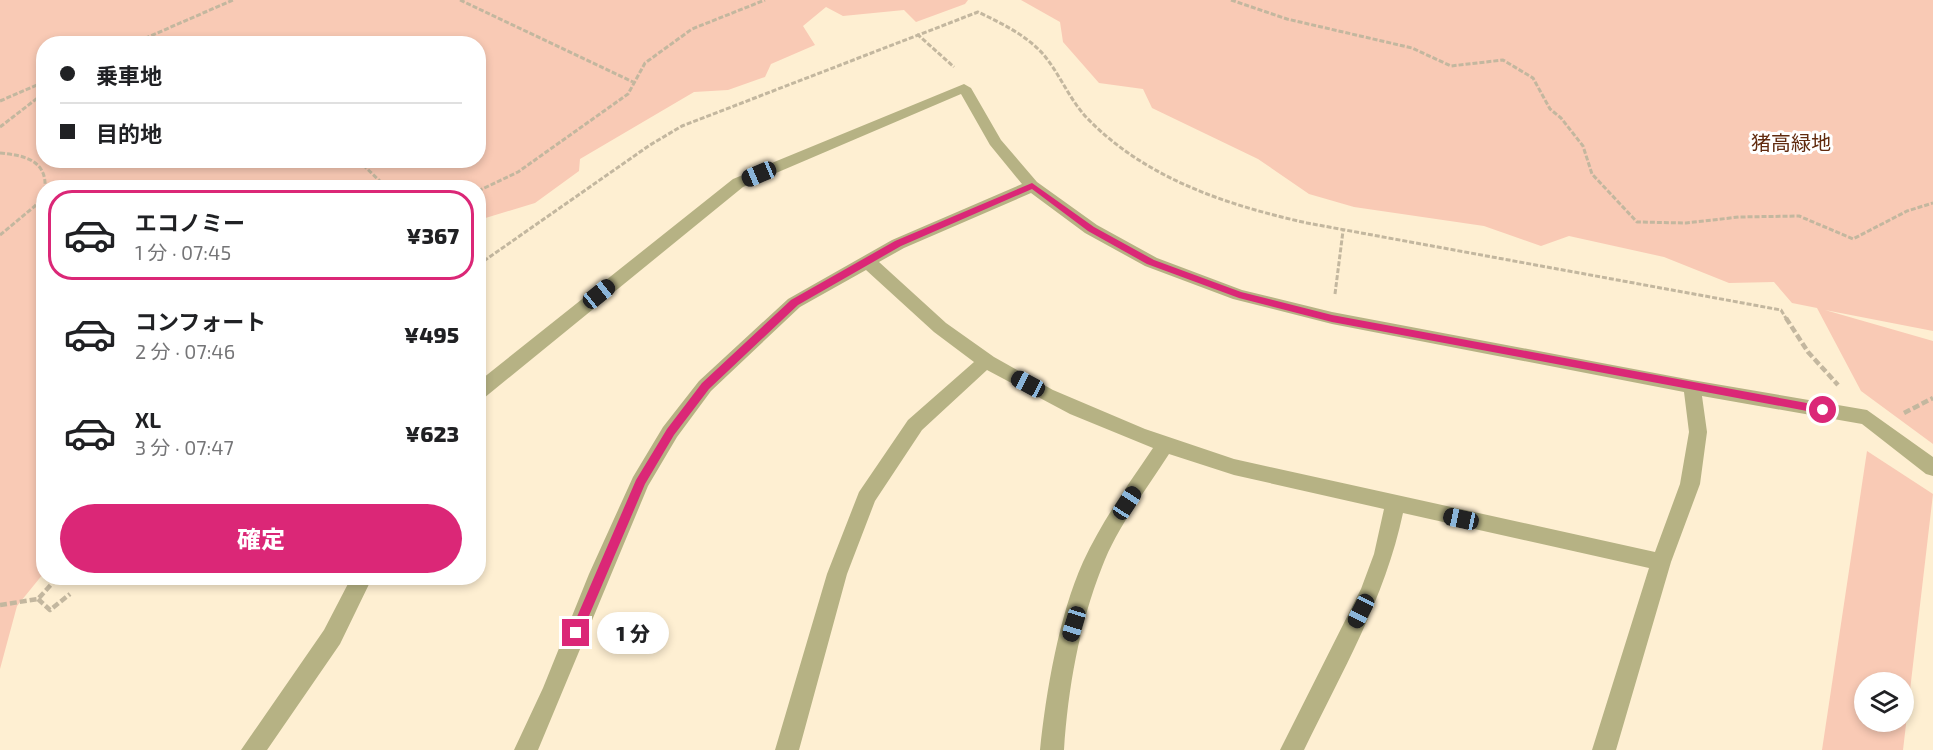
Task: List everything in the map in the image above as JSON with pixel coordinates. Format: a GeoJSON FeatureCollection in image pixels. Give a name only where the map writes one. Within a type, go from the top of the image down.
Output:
{"type":"FeatureCollection","features":[{"type":"Feature","properties":{"kind":"street"},"geometry":{"type":"LineString","coordinates":[[486,387],[738,183],[964,88],[995,142],[1032,186],[1091,229],[1150,262],[1239,295],[1332,318],[1692,387],[1867,417],[1933,468]]}},
{"type":"Feature","properties":{"kind":"street"},"geometry":{"type":"LineString","coordinates":[[526,750],[553,692],[599,574],[640,483],[670,432],[705,386],[794,303],[866,260],[1032,186]]}},
{"type":"Feature","properties":{"kind":"street"},"geometry":{"type":"LineString","coordinates":[[866,260],[913,305],[986,361],[1071,407],[1164,446],[1234,467],[1395,505],[1661,562]]}},
{"type":"Feature","properties":{"kind":"street"},"geometry":{"type":"LineString","coordinates":[[787,750],[837,574],[866,498],[915,425],[986,361]]}},
{"type":"Feature","properties":{"kind":"street"},"geometry":{"type":"LineString","coordinates":[[1604,750],[1661,562],[1690,484],[1698,432],[1692,387]]}},
{"type":"Feature","properties":{"kind":"street"},"geometry":{"type":"LineString","coordinates":[[1052,750],[1054,715],[1068,644],[1092,565],[1115,522],[1164,446]]}},
{"type":"Feature","properties":{"kind":"street"},"geometry":{"type":"LineString","coordinates":[[1292,750],[1371,591],[1384,554],[1395,505]]}},
{"type":"Feature","properties":{"kind":"street"},"geometry":{"type":"LineString","coordinates":[[253,750],[332,637],[358,585]]}},
{"type":"Feature","properties":{"kind":"path"},"geometry":{"type":"LineString","coordinates":[[150,36],[233,0]]}},
{"type":"Feature","properties":{"kind":"path"},"geometry":{"type":"LineString","coordinates":[[460,0],[633,82]]}},
{"type":"Feature","properties":{"kind":"path"},"geometry":{"type":"LineString","coordinates":[[486,187],[518,171],[584,127],[628,94],[645,63],[692,29],[765,0]]}},
{"type":"Feature","properties":{"kind":"path"},"geometry":{"type":"LineString","coordinates":[[1231,0],[1287,19],[1412,48],[1451,66],[1503,60],[1533,78],[1550,109],[1561,118],[1583,146],[1592,174],[1637,222],[1686,224],[1739,217],[1799,216],[1853,239],[1907,211],[1933,203]]}},
{"type":"Feature","properties":{"kind":"path"},"geometry":{"type":"LineString","coordinates":[[486,259],[650,145],[682,126],[978,12],[1010,26],[1049,62],[1079,109],[1102,132],[1165,176],[1199,191],[1247,207],[1343,231],[1553,266],[1781,310],[1808,352],[1867,417]]}},
{"type":"Feature","properties":{"kind":"path"},"geometry":{"type":"LineString","coordinates":[[916,34],[963,75],[964,88]]}},
{"type":"Feature","properties":{"kind":"path"},"geometry":{"type":"LineString","coordinates":[[0,101],[36,85]]}},
{"type":"Feature","properties":{"kind":"path"},"geometry":{"type":"LineString","coordinates":[[0,127],[36,100]]}},
{"type":"Feature","properties":{"kind":"path"},"geometry":{"type":"LineString","coordinates":[[0,153],[28,156],[36,162]]}},
{"type":"Feature","properties":{"kind":"path"},"geometry":{"type":"LineString","coordinates":[[366,168],[379,180]]}},
{"type":"Feature","properties":{"kind":"path"},"geometry":{"type":"LineString","coordinates":[[0,235],[36,205]]}},
{"type":"Feature","properties":{"kind":"path"},"geometry":{"type":"LineString","coordinates":[[1332,318],[1343,231]]}},
{"type":"Feature","properties":{"kind":"path"},"geometry":{"type":"LineString","coordinates":[[0,605],[38,599],[51,585]]}},
{"type":"Feature","properties":{"kind":"path"},"geometry":{"type":"LineString","coordinates":[[38,599],[50,610],[70,594]]}},
{"type":"Feature","properties":{"kind":"green space"},"geometry":{"type":"Polygon","coordinates":[[[0,0],[968,0],[965,4],[916,22],[904,10],[843,16],[826,7],[803,26],[815,45],[771,64],[765,77],[728,90],[694,92],[580,159],[579,171],[535,203],[486,218],[486,180],[36,180],[36,583],[17,606],[0,669],[0,0]]]}},
{"type":"Feature","properties":{"kind":"green space","name":"猪高緑地"},"geometry":{"type":"Polygon","coordinates":[[[1021,0],[1933,0],[1933,331],[1825,310],[1933,341],[1933,444],[1861,391],[1817,308],[1792,303],[1774,282],[1729,283],[1664,257],[1569,236],[1541,246],[1484,226],[1354,207],[1309,194],[1258,159],[1152,108],[1143,89],[1099,83],[1063,42],[1060,22],[1021,0]]]}},
{"type":"Feature","properties":{"kind":"green space"},"geometry":{"type":"Polygon","coordinates":[[[1867,451],[1933,494],[1912,672],[1854,672],[1854,732],[1905,732],[1903,750],[1822,750],[1867,451]]]}},
{"type":"Feature","properties":{"kind":"route"},"geometry":{"type":"LineString","coordinates":[[576,633],[599,574],[640,483],[670,432],[705,386],[794,303],[866,260],[898,244],[1032,186],[1091,229],[1150,262],[1239,295],[1332,318],[1823,410]]}}]}
